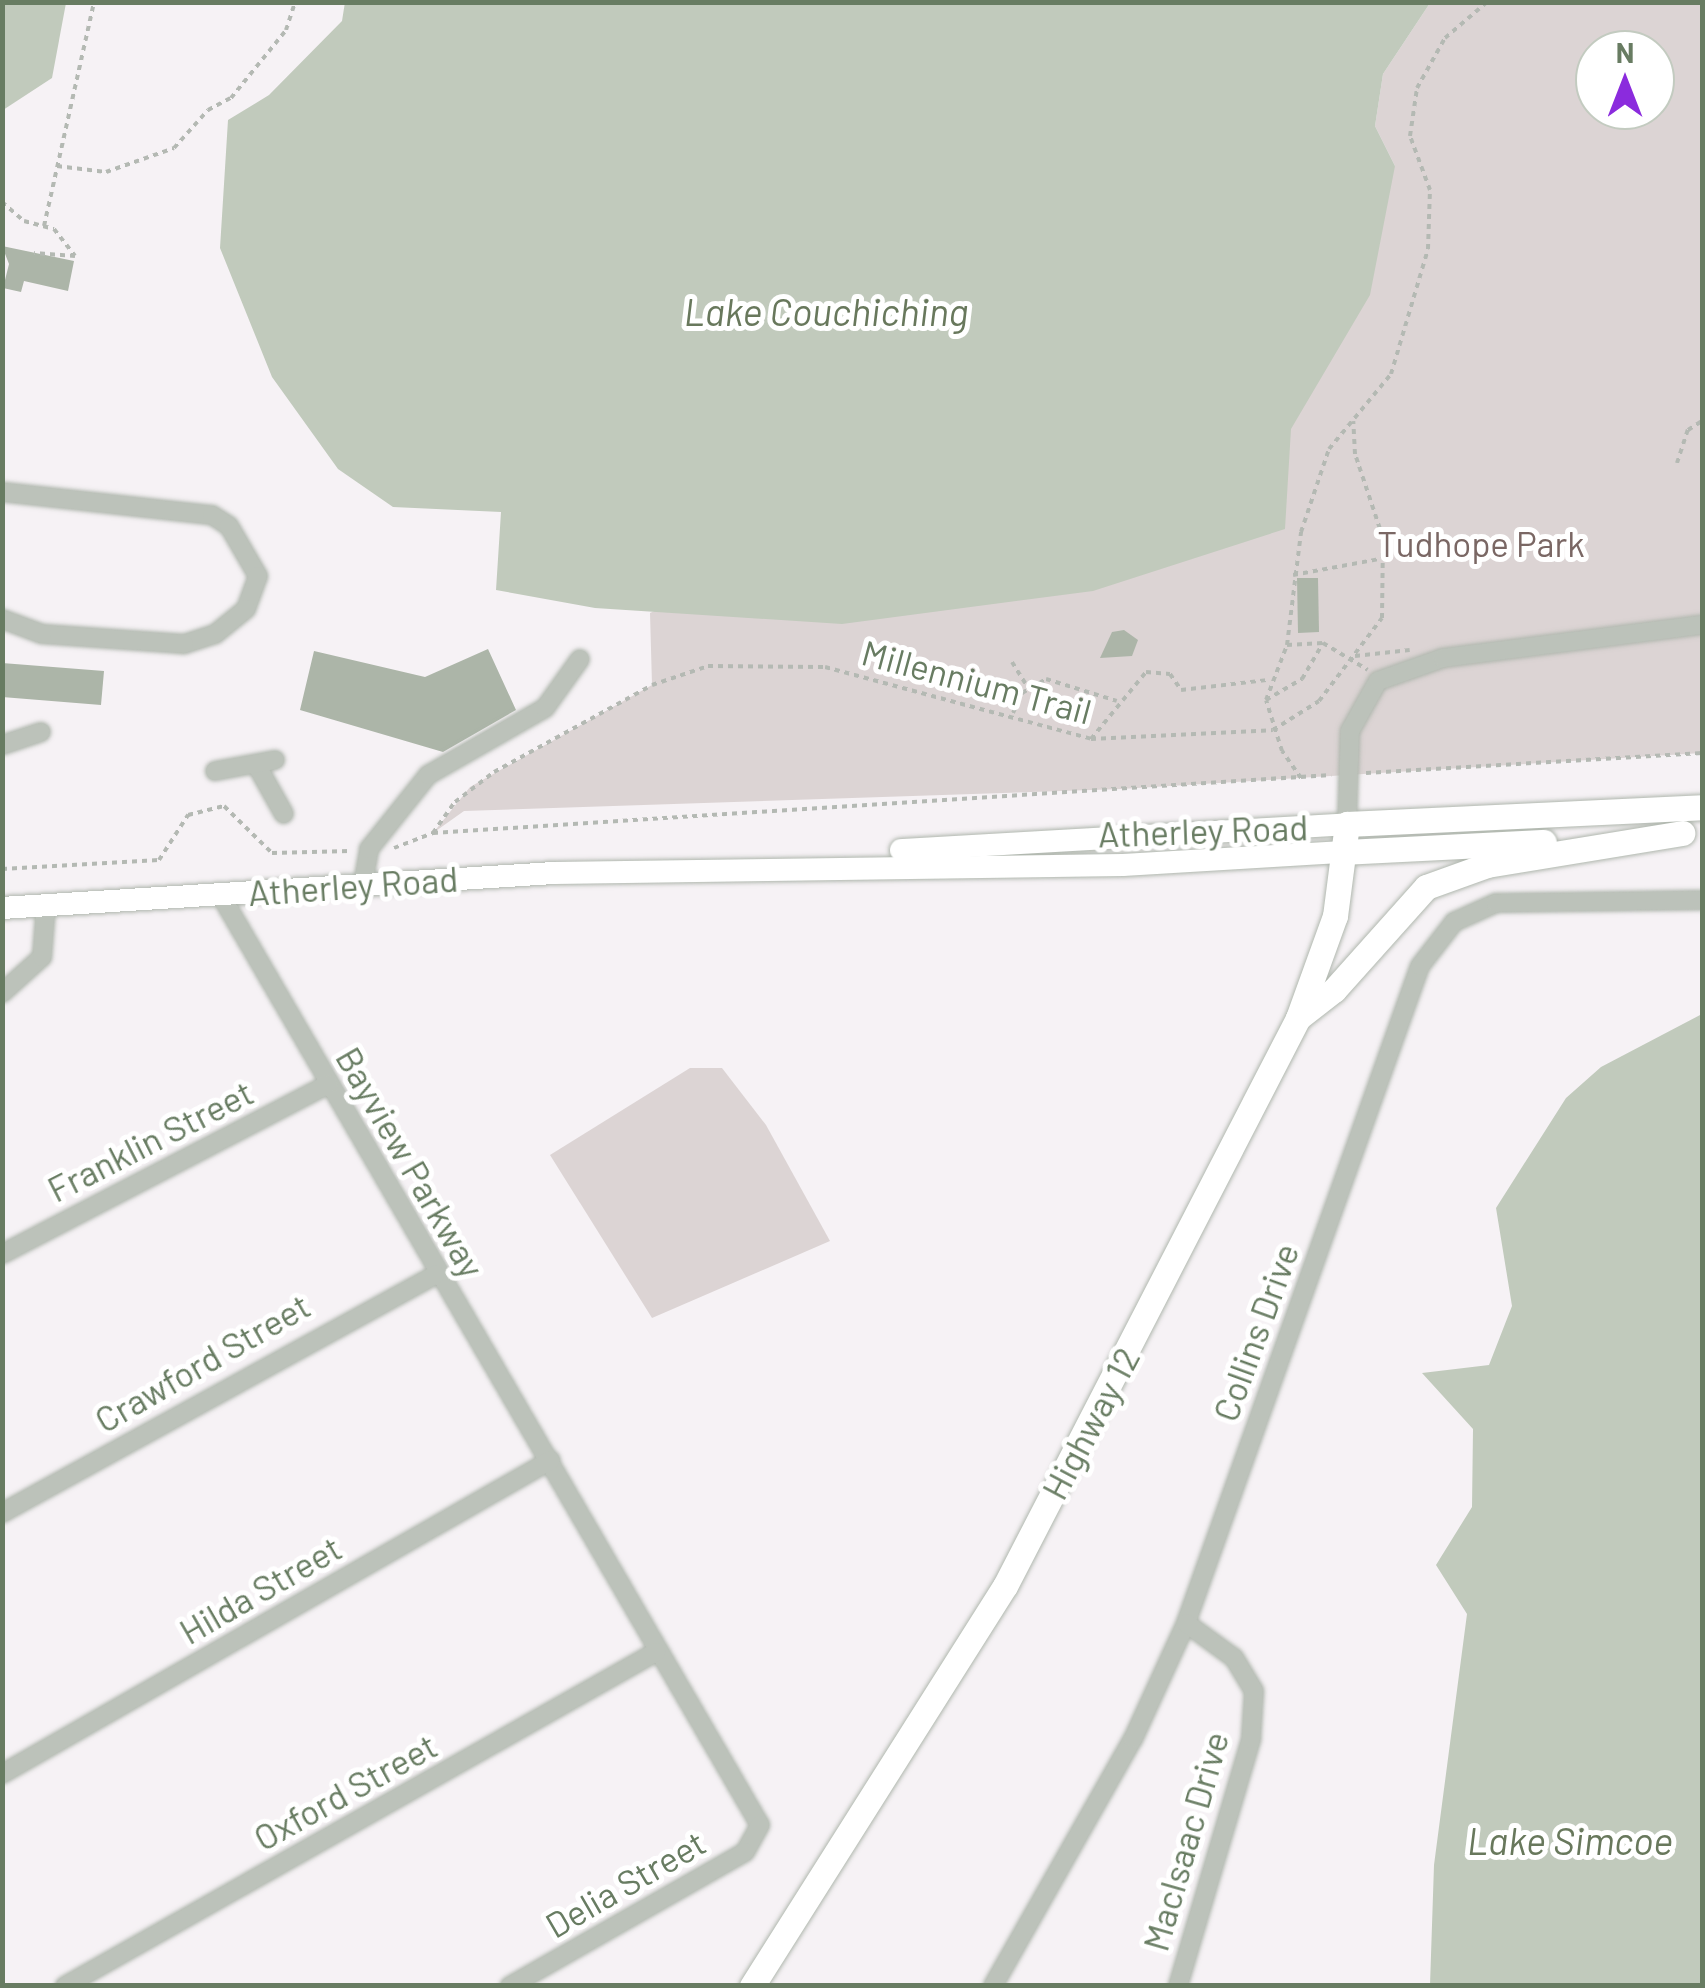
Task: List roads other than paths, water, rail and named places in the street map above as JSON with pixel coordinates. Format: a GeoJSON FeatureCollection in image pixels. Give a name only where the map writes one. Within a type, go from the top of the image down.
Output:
{"type":"FeatureCollection","features":[{"type":"Feature","properties":{"kind":"highway","name":"Atherley Road"},"geometry":{"type":"LineString","coordinates":[[1346,824],[1702,807]]}},
{"type":"Feature","properties":{"kind":"highway","name":"Highway 12"},"geometry":{"type":"LineString","coordinates":[[752,1986],[1004,1586],[1298,1018],[1334,916],[1346,824]]}},
{"type":"Feature","properties":{"kind":"highway","name":"Atherley Road"},"geometry":{"type":"LineString","coordinates":[[1344,852],[1692,832]]}},
{"type":"Feature","properties":{"kind":"highway"},"geometry":{"type":"LineString","coordinates":[[1298,1018],[1334,990],[1426,887],[1488,865],[1692,832]]}},
{"type":"Feature","properties":{"kind":"main road","name":"Atherley Road"},"geometry":{"type":"LineString","coordinates":[[2,908],[704,867],[1114,833],[1346,824]]}},
{"type":"Feature","properties":{"kind":"main road","name":"Atherley Road"},"geometry":{"type":"LineString","coordinates":[[704,867],[1123,865],[1344,852]]}},
{"type":"Feature","properties":{"kind":"street"},"geometry":{"type":"LineString","coordinates":[[2,492],[212,515],[229,526],[258,576],[246,609],[215,634],[184,644],[42,634],[2,619]]}},
{"type":"Feature","properties":{"kind":"street"},"geometry":{"type":"LineString","coordinates":[[1346,824],[1356,712],[1378,682],[1404,670],[1702,625]]}},
{"type":"Feature","properties":{"kind":"street"},"geometry":{"type":"LineString","coordinates":[[364,884],[369,849],[428,775],[546,708],[580,659]]}},
{"type":"Feature","properties":{"kind":"street"},"geometry":{"type":"LineString","coordinates":[[2,746],[41,732]]}},
{"type":"Feature","properties":{"kind":"street"},"geometry":{"type":"LineString","coordinates":[[214,771],[265,762],[284,814]]}},
{"type":"Feature","properties":{"kind":"street","name":"Bayview Parkway"},"geometry":{"type":"LineString","coordinates":[[220,894],[436,1274],[550,1460],[656,1652]]}},
{"type":"Feature","properties":{"kind":"street","name":"Collins Drive"},"geometry":{"type":"LineString","coordinates":[[993,1986],[1133,1739],[1186,1623],[1420,966],[1454,922],[1496,903],[1702,900]]}},
{"type":"Feature","properties":{"kind":"street"},"geometry":{"type":"LineString","coordinates":[[2,993],[42,957],[46,905]]}},
{"type":"Feature","properties":{"kind":"street","name":"Franklin Street"},"geometry":{"type":"LineString","coordinates":[[2,1254],[328,1084]]}},
{"type":"Feature","properties":{"kind":"street","name":"Crawford Street"},"geometry":{"type":"LineString","coordinates":[[2,1513],[436,1274]]}},
{"type":"Feature","properties":{"kind":"street","name":"Hilda Street"},"geometry":{"type":"LineString","coordinates":[[2,1774],[550,1460]]}},
{"type":"Feature","properties":{"kind":"street","name":"MacIsaac Drive"},"geometry":{"type":"LineString","coordinates":[[1178,1986],[1251,1739],[1254,1691],[1234,1658],[1186,1623]]}},
{"type":"Feature","properties":{"kind":"street","name":"Delia Street"},"geometry":{"type":"LineString","coordinates":[[510,1986],[745,1852],[760,1825],[746,1790],[656,1652]]}},
{"type":"Feature","properties":{"kind":"street","name":"Oxford Street"},"geometry":{"type":"LineString","coordinates":[[64,1986],[656,1652]]}},
{"type":"Feature","properties":{"kind":"water"},"geometry":{"type":"Polygon","coordinates":[[[3,2],[66,3],[52,78],[3,110],[3,2]]]}},
{"type":"Feature","properties":{"kind":"water","name":"Lake Couchiching"},"geometry":{"type":"Polygon","coordinates":[[[345,2],[1430,3],[1383,74],[1375,126],[1395,166],[1370,295],[1291,429],[1285,529],[1093,591],[842,624],[595,608],[496,590],[501,512],[393,507],[338,469],[272,377],[220,248],[228,120],[269,95],[342,21],[345,2]]]}},
{"type":"Feature","properties":{"kind":"water","name":"Lake Simcoe"},"geometry":{"type":"Polygon","coordinates":[[[1702,1014],[1702,1985],[1430,1985],[1434,1865],[1467,1614],[1436,1565],[1472,1507],[1473,1429],[1422,1373],[1489,1365],[1512,1306],[1496,1208],[1566,1098],[1601,1067],[1702,1014]]]}},
{"type":"Feature","properties":{"kind":"park label","name":"Tudhope Park"},"geometry":{"type":"Point","coordinates":[1481,543]}}]}
